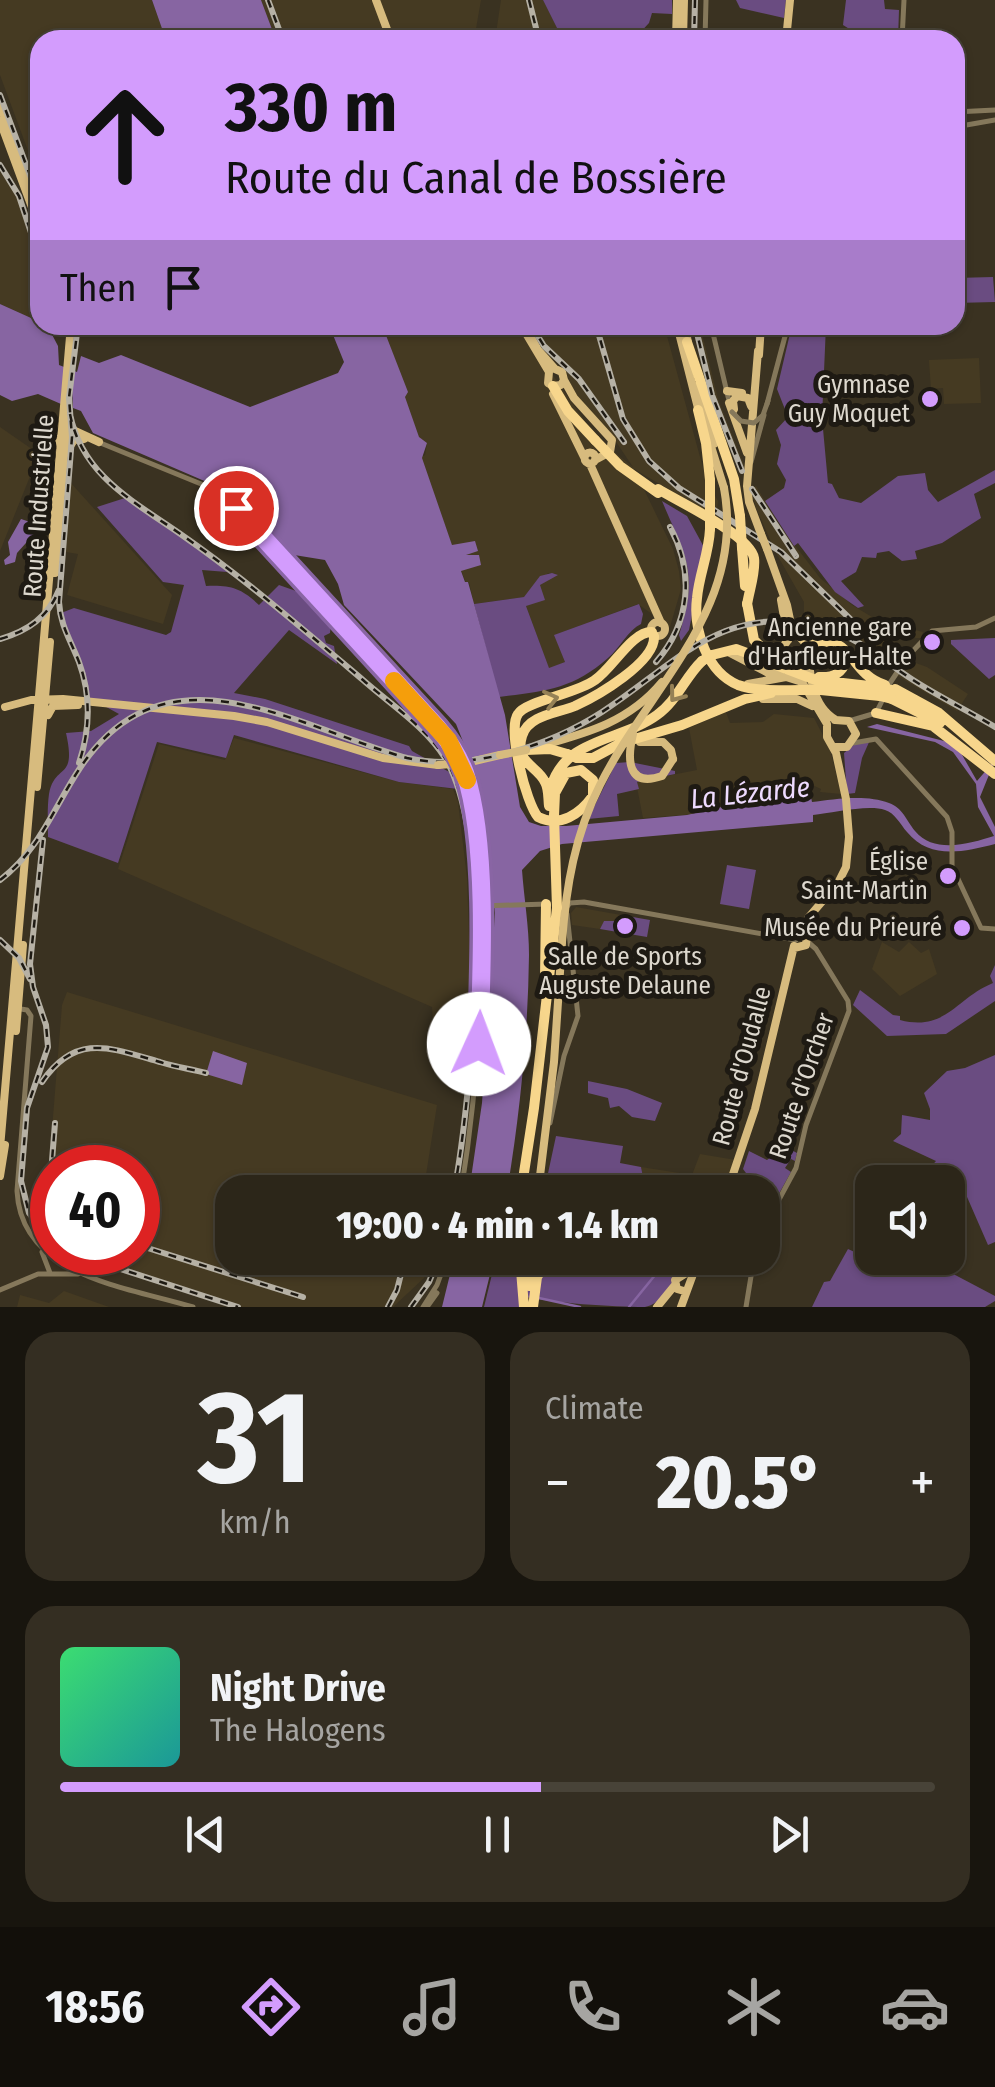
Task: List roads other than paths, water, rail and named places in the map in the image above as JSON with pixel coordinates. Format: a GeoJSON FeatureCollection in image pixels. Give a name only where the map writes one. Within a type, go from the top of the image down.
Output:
{"type":"FeatureCollection","features":[{"type":"Feature","properties":{"kind":"highway"},"geometry":{"type":"LineString","coordinates":[[683,339],[734,479],[754,640],[818,681],[910,696],[934,711],[993,765]]}},
{"type":"Feature","properties":{"kind":"highway"},"geometry":{"type":"LineString","coordinates":[[557,384],[596,438],[658,491],[712,524],[722,536],[722,552],[697,594]]}},
{"type":"Feature","properties":{"kind":"highway"},"geometry":{"type":"LineString","coordinates":[[698,410],[710,480],[710,529],[697,594],[697,620],[704,647],[714,666],[742,686],[801,690],[839,672],[846,664],[844,652],[824,643],[805,648]]}},
{"type":"Feature","properties":{"kind":"highway"},"geometry":{"type":"LineString","coordinates":[[658,491],[748,545],[754,563],[747,605]]}},
{"type":"Feature","properties":{"kind":"highway"},"geometry":{"type":"LineString","coordinates":[[552,817],[546,783],[527,765],[523,755],[524,730],[536,720],[594,696],[633,669],[654,646],[656,626]]}},
{"type":"Feature","properties":{"kind":"highway"},"geometry":{"type":"LineString","coordinates":[[552,817],[556,789],[566,773],[581,770],[594,780],[593,796],[576,814],[555,822],[538,817],[531,806],[514,735],[516,716],[529,704],[559,698],[587,686],[612,666],[634,638],[656,626]]}},
{"type":"Feature","properties":{"kind":"highway"},"geometry":{"type":"LineString","coordinates":[[805,648],[824,640],[841,644],[867,678],[940,722],[993,765]]}},
{"type":"Feature","properties":{"kind":"highway"},"geometry":{"type":"LineString","coordinates":[[526,750],[550,749],[593,758],[642,729],[672,701],[707,658],[729,650],[786,663]]}},
{"type":"Feature","properties":{"kind":"highway"},"geometry":{"type":"LineString","coordinates":[[522,1175],[537,1089],[559,906],[550,787],[565,760],[584,746],[642,729],[682,725],[760,694],[787,690]]}},
{"type":"Feature","properties":{"kind":"highway"},"geometry":{"type":"LineString","coordinates":[[888,692],[934,711]]}},
{"type":"Feature","properties":{"kind":"highway"},"geometry":{"type":"LineString","coordinates":[[876,713],[934,726],[993,765]]}},
{"type":"Feature","properties":{"kind":"highway"},"geometry":{"type":"LineString","coordinates":[[521,1175],[559,906]]}},
{"type":"Feature","properties":{"kind":"highway"},"geometry":{"type":"LineString","coordinates":[[523,1275],[529,1307]]}},
{"type":"Feature","properties":{"kind":"highway"},"geometry":{"type":"LineString","coordinates":[[529,1307],[531,1275]]}},
{"type":"Feature","properties":{"kind":"highway"},"geometry":{"type":"LineString","coordinates":[[529,1307],[538,1275]]}},
{"type":"Feature","properties":{"kind":"main road"},"geometry":{"type":"LineString","coordinates":[[376,0],[388,30]]}},
{"type":"Feature","properties":{"kind":"main road"},"geometry":{"type":"LineString","coordinates":[[680,30],[681,0]]}},
{"type":"Feature","properties":{"kind":"main road"},"geometry":{"type":"LineString","coordinates":[[787,30],[790,0]]}},
{"type":"Feature","properties":{"kind":"main road"},"geometry":{"type":"LineString","coordinates":[[0,105],[30,186]]}},
{"type":"Feature","properties":{"kind":"main road"},"geometry":{"type":"LineString","coordinates":[[0,121],[30,202]]}},
{"type":"Feature","properties":{"kind":"main road","name":"Route Industrielle"},"geometry":{"type":"LineString","coordinates":[[41,700],[48,686],[69,335]]}},
{"type":"Feature","properties":{"kind":"main road"},"geometry":{"type":"LineString","coordinates":[[529,335],[552,370],[562,372],[557,384],[656,626]]}},
{"type":"Feature","properties":{"kind":"main road"},"geometry":{"type":"LineString","coordinates":[[682,335],[698,410],[724,488]]}},
{"type":"Feature","properties":{"kind":"main road"},"geometry":{"type":"LineString","coordinates":[[754,403],[760,335]]}},
{"type":"Feature","properties":{"kind":"main road"},"geometry":{"type":"LineString","coordinates":[[574,757],[595,760],[622,745],[653,740],[666,744],[673,759],[662,776],[649,780],[637,776],[629,762],[642,729],[702,624],[720,580],[728,531],[724,488],[683,339]]}},
{"type":"Feature","properties":{"kind":"main road"},"geometry":{"type":"LineString","coordinates":[[729,680],[751,684],[790,677],[799,680],[828,727],[827,738],[838,747],[857,736],[849,721],[836,720],[819,703],[805,648],[792,628],[787,604],[749,502],[758,351]]}},
{"type":"Feature","properties":{"kind":"main road"},"geometry":{"type":"LineString","coordinates":[[552,370],[547,380],[574,398],[612,440],[612,450],[602,458],[590,460]]}},
{"type":"Feature","properties":{"kind":"main road"},"geometry":{"type":"LineString","coordinates":[[727,391],[754,403]]}},
{"type":"Feature","properties":{"kind":"main road"},"geometry":{"type":"LineString","coordinates":[[749,462],[732,408],[734,398],[742,396],[754,403]]}},
{"type":"Feature","properties":{"kind":"main road"},"geometry":{"type":"LineString","coordinates":[[60,452],[47,423],[99,442]]}},
{"type":"Feature","properties":{"kind":"main road","name":"Route Industrielle"},"geometry":{"type":"LineString","coordinates":[[0,1176],[18,1010],[35,745],[64,429]]}},
{"type":"Feature","properties":{"kind":"main road"},"geometry":{"type":"LineString","coordinates":[[57,557],[69,445],[84,439]]}},
{"type":"Feature","properties":{"kind":"main road"},"geometry":{"type":"LineString","coordinates":[[767,549],[782,602],[788,640],[782,650],[786,663]]}},
{"type":"Feature","properties":{"kind":"main road"},"geometry":{"type":"LineString","coordinates":[[788,640],[805,648]]}},
{"type":"Feature","properties":{"kind":"main road"},"geometry":{"type":"LineString","coordinates":[[41,761],[44,646]]}},
{"type":"Feature","properties":{"kind":"main road"},"geometry":{"type":"LineString","coordinates":[[775,679],[786,663],[805,648]]}},
{"type":"Feature","properties":{"kind":"main road"},"geometry":{"type":"LineString","coordinates":[[2,708],[63,699],[234,716],[382,758],[456,765],[526,750],[617,720],[650,696],[677,663]]}},
{"type":"Feature","properties":{"kind":"main road"},"geometry":{"type":"LineString","coordinates":[[786,663],[806,668],[817,710]]}},
{"type":"Feature","properties":{"kind":"main road"},"geometry":{"type":"LineString","coordinates":[[48,686],[52,694],[63,699]]}},
{"type":"Feature","properties":{"kind":"main road"},"geometry":{"type":"LineString","coordinates":[[724,706],[775,698],[800,700],[817,710]]}},
{"type":"Feature","properties":{"kind":"main road"},"geometry":{"type":"LineString","coordinates":[[2,708],[41,700],[258,720]]}},
{"type":"Feature","properties":{"kind":"main road"},"geometry":{"type":"LineString","coordinates":[[21,705],[36,712],[35,745]]}},
{"type":"Feature","properties":{"kind":"main road"},"geometry":{"type":"LineString","coordinates":[[41,761],[50,709],[56,705],[78,705]]}},
{"type":"Feature","properties":{"kind":"main road"},"geometry":{"type":"LineString","coordinates":[[828,727],[836,720]]}},
{"type":"Feature","properties":{"kind":"main road"},"geometry":{"type":"LineString","coordinates":[[539,746],[642,729]]}},
{"type":"Feature","properties":{"kind":"main road"},"geometry":{"type":"LineString","coordinates":[[540,1175],[556,1045],[569,879],[579,836],[600,784],[642,729]]}},
{"type":"Feature","properties":{"kind":"main road","name":"Route d'Oudalle"},"geometry":{"type":"LineString","coordinates":[[733,1175],[808,918],[848,864],[848,813],[838,747]]}},
{"type":"Feature","properties":{"kind":"main road","name":"Route Industrielle"},"geometry":{"type":"LineString","coordinates":[[0,1148],[18,1010],[41,761]]}},
{"type":"Feature","properties":{"kind":"main road"},"geometry":{"type":"LineString","coordinates":[[657,1307],[677,1290],[692,1285],[688,1276],[677,1277],[677,1290],[681,1307]]}},
{"type":"Feature","properties":{"kind":"street"},"geometry":{"type":"LineString","coordinates":[[705,30],[706,0]]}},
{"type":"Feature","properties":{"kind":"street"},"geometry":{"type":"LineString","coordinates":[[903,30],[904,2],[913,0]]}},
{"type":"Feature","properties":{"kind":"street"},"geometry":{"type":"LineString","coordinates":[[965,112],[995,110]]}},
{"type":"Feature","properties":{"kind":"street"},"geometry":{"type":"LineString","coordinates":[[965,124],[995,120]]}},
{"type":"Feature","properties":{"kind":"street"},"geometry":{"type":"LineString","coordinates":[[713,335],[732,408],[741,421],[754,422],[762,415],[768,398]]}},
{"type":"Feature","properties":{"kind":"street"},"geometry":{"type":"LineString","coordinates":[[749,462],[786,335]]}},
{"type":"Feature","properties":{"kind":"street"},"geometry":{"type":"LineString","coordinates":[[732,408],[738,416],[757,418],[754,403],[785,338]]}},
{"type":"Feature","properties":{"kind":"street"},"geometry":{"type":"LineString","coordinates":[[64,429],[110,447]]}},
{"type":"Feature","properties":{"kind":"street"},"geometry":{"type":"LineString","coordinates":[[99,442],[206,486],[236,508],[443,734],[458,756],[468,787],[480,905],[478,1058],[463,1175]]}},
{"type":"Feature","properties":{"kind":"street"},"geometry":{"type":"LineString","coordinates":[[849,721],[876,713],[893,676],[932,631],[976,627],[995,618]]}},
{"type":"Feature","properties":{"kind":"street"},"geometry":{"type":"LineString","coordinates":[[862,719],[857,736],[877,740],[950,822],[952,866],[983,930],[995,929]]}},
{"type":"Feature","properties":{"kind":"street"},"geometry":{"type":"LineString","coordinates":[[480,905],[614,907],[802,941]]}},
{"type":"Feature","properties":{"kind":"street"},"geometry":{"type":"LineString","coordinates":[[542,1150],[568,1040],[578,1016],[559,906]]}},
{"type":"Feature","properties":{"kind":"street","name":"Route d'Orcher"},"geometry":{"type":"LineString","coordinates":[[780,1198],[796,1168],[806,1126],[850,1006],[816,949],[802,941]]}},
{"type":"Feature","properties":{"kind":"street"},"geometry":{"type":"LineString","coordinates":[[18,1010],[30,1026],[17,1200],[30,1233]]}},
{"type":"Feature","properties":{"kind":"street"},"geometry":{"type":"LineString","coordinates":[[0,1290],[14,1282],[44,1275]]}},
{"type":"Feature","properties":{"kind":"street"},"geometry":{"type":"LineString","coordinates":[[77,1275],[193,1307]]}},
{"type":"Feature","properties":{"kind":"street"},"geometry":{"type":"LineString","coordinates":[[425,1307],[441,1275]]}},
{"type":"Feature","properties":{"kind":"street"},"geometry":{"type":"LineString","coordinates":[[746,1307],[751,1275]]}},
{"type":"Feature","properties":{"kind":"waterway"},"geometry":{"type":"LineString","coordinates":[[629,1307],[655,1275]]}},
{"type":"Feature","properties":{"kind":"waterway"},"geometry":{"type":"LineString","coordinates":[[539,1298],[580,1307]]}},
{"type":"Feature","properties":{"kind":"railway"},"geometry":{"type":"LineString","coordinates":[[268,0],[279,30]]}},
{"type":"Feature","properties":{"kind":"railway"},"geometry":{"type":"LineString","coordinates":[[529,0],[536,30]]}},
{"type":"Feature","properties":{"kind":"railway"},"geometry":{"type":"LineString","coordinates":[[694,30],[695,0]]}},
{"type":"Feature","properties":{"kind":"railway"},"geometry":{"type":"LineString","coordinates":[[0,95],[30,175]]}},
{"type":"Feature","properties":{"kind":"railway"},"geometry":{"type":"LineString","coordinates":[[0,165],[19,196],[30,230]]}},
{"type":"Feature","properties":{"kind":"railway"},"geometry":{"type":"LineString","coordinates":[[77,335],[69,398],[72,437],[59,602],[86,687],[87,725],[79,763]]}},
{"type":"Feature","properties":{"kind":"railway"},"geometry":{"type":"LineString","coordinates":[[537,335],[579,379],[624,442]]}},
{"type":"Feature","properties":{"kind":"railway"},"geometry":{"type":"LineString","coordinates":[[599,335],[623,419],[649,461],[679,488],[781,552],[872,640]]}},
{"type":"Feature","properties":{"kind":"railway"},"geometry":{"type":"LineString","coordinates":[[697,335],[712,395],[742,471]]}},
{"type":"Feature","properties":{"kind":"railway"},"geometry":{"type":"LineString","coordinates":[[70,414],[86,454],[112,484],[273,604],[418,726],[445,758],[460,796],[470,847],[475,906],[472,1034],[457,1175]]}},
{"type":"Feature","properties":{"kind":"railway"},"geometry":{"type":"LineString","coordinates":[[752,489],[796,556]]}},
{"type":"Feature","properties":{"kind":"railway"},"geometry":{"type":"LineString","coordinates":[[656,662],[676,631],[685,597],[683,562],[670,527]]}},
{"type":"Feature","properties":{"kind":"railway"},"geometry":{"type":"LineString","coordinates":[[0,639],[36,622],[59,590]]}},
{"type":"Feature","properties":{"kind":"railway"},"geometry":{"type":"LineString","coordinates":[[0,880],[25,856],[80,768],[114,730],[151,708],[191,700],[233,703],[277,713],[407,758],[482,759],[534,745],[581,724],[704,641],[730,629],[758,622],[789,622],[849,637],[920,685],[995,727]]}},
{"type":"Feature","properties":{"kind":"railway"},"geometry":{"type":"LineString","coordinates":[[30,1214],[21,1181],[27,1108],[48,1047],[30,964],[43,840]]}},
{"type":"Feature","properties":{"kind":"railway"},"geometry":{"type":"LineString","coordinates":[[0,940],[19,958],[30,979]]}},
{"type":"Feature","properties":{"kind":"railway"},"geometry":{"type":"LineString","coordinates":[[42,1082],[68,1056],[95,1048],[206,1073]]}},
{"type":"Feature","properties":{"kind":"railway"},"geometry":{"type":"LineString","coordinates":[[53,1145],[55,1123]]}},
{"type":"Feature","properties":{"kind":"railway"},"geometry":{"type":"LineString","coordinates":[[160,1252],[303,1297]]}},
{"type":"Feature","properties":{"kind":"railway"},"geometry":{"type":"LineString","coordinates":[[139,1275],[238,1307]]}},
{"type":"Feature","properties":{"kind":"railway"},"geometry":{"type":"LineString","coordinates":[[388,1307],[401,1275]]}},
{"type":"Feature","properties":{"kind":"railway"},"geometry":{"type":"LineString","coordinates":[[411,1307],[432,1275]]}},
{"type":"Feature","properties":{"kind":"place","name":"Gymnase Guy Moquet"},"geometry":{"type":"Point","coordinates":[930,399]}},
{"type":"Feature","properties":{"kind":"place","name":"Ancienne gare d'Harfleur-Halte"},"geometry":{"type":"Point","coordinates":[932,642]}},
{"type":"Feature","properties":{"kind":"place","name":"Église Saint-Martin"},"geometry":{"type":"Point","coordinates":[948,876]}},
{"type":"Feature","properties":{"kind":"place","name":"Salle de Sports Auguste Delaune"},"geometry":{"type":"Point","coordinates":[625,926]}},
{"type":"Feature","properties":{"kind":"place","name":"Musée du Prieuré"},"geometry":{"type":"Point","coordinates":[962,928]}},
{"type":"Feature","properties":{"kind":"water label","name":"La Lézarde"},"geometry":{"type":"Point","coordinates":[750,793]}}]}
